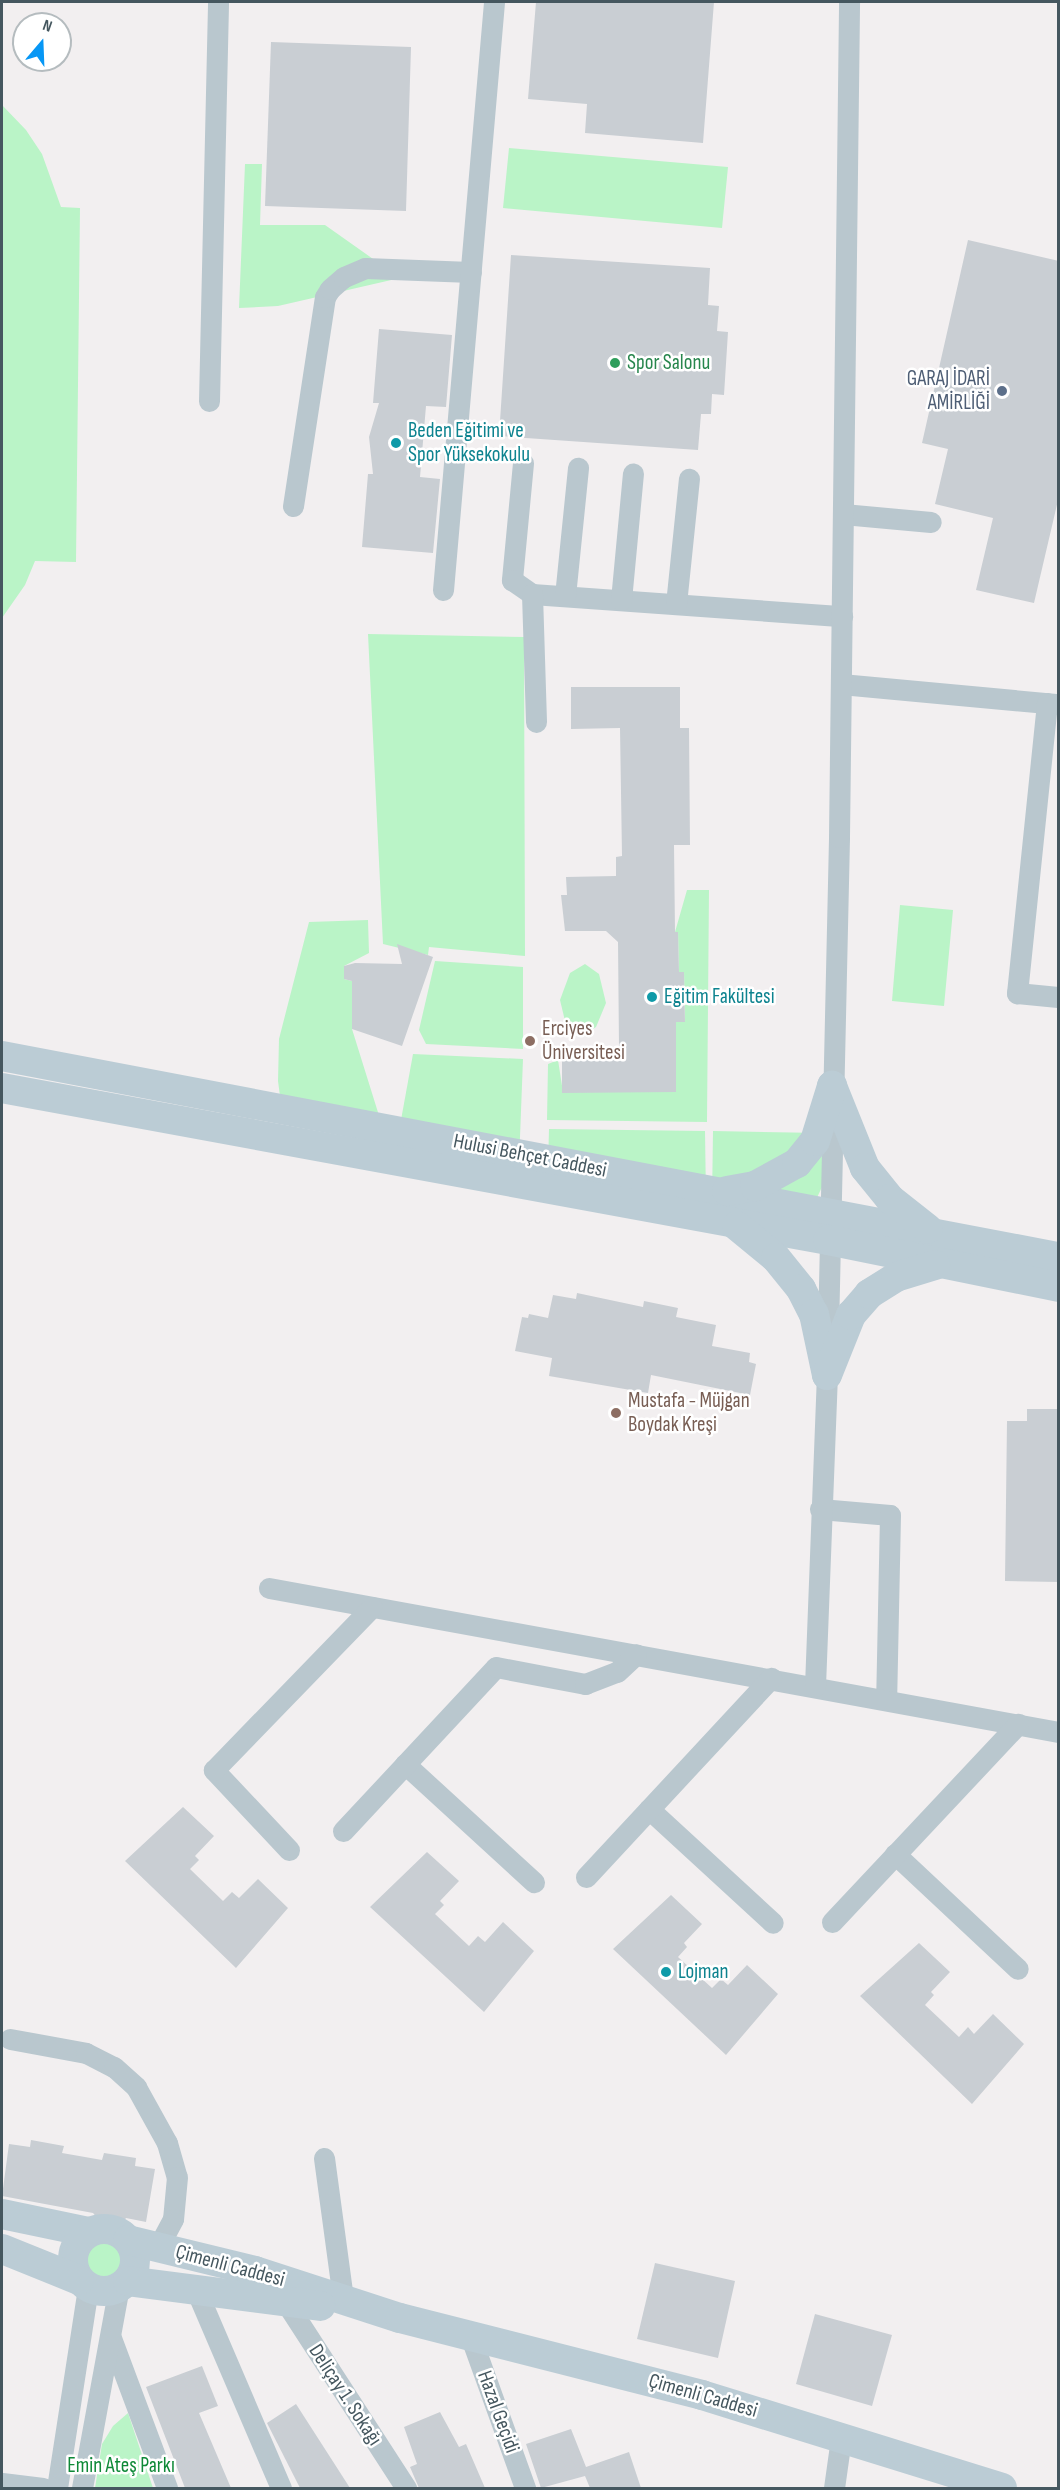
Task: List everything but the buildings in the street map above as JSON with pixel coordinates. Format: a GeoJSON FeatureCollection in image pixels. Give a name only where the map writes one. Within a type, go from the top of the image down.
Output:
{"type":"FeatureCollection","features":[{"type":"Feature","properties":{"kind":"street"},"geometry":{"type":"LineString","coordinates":[[209,400],[219,2]]}},
{"type":"Feature","properties":{"kind":"street"},"geometry":{"type":"LineString","coordinates":[[443,590],[494,2]]}},
{"type":"Feature","properties":{"kind":"street"},"geometry":{"type":"LineString","coordinates":[[815,1686],[820,1509],[827,1375],[828,1227],[841,684],[849,2]]}},
{"type":"Feature","properties":{"kind":"street"},"geometry":{"type":"LineString","coordinates":[[293,506],[325,297],[330,289],[344,277],[365,268],[471,272]]}},
{"type":"Feature","properties":{"kind":"street"},"geometry":{"type":"LineString","coordinates":[[523,463],[512,580],[532,594],[842,616]]}},
{"type":"Feature","properties":{"kind":"street"},"geometry":{"type":"LineString","coordinates":[[565,596],[578,468]]}},
{"type":"Feature","properties":{"kind":"street"},"geometry":{"type":"LineString","coordinates":[[621,600],[633,474]]}},
{"type":"Feature","properties":{"kind":"street"},"geometry":{"type":"LineString","coordinates":[[676,604],[688,479]]}},
{"type":"Feature","properties":{"kind":"street"},"geometry":{"type":"LineString","coordinates":[[843,514],[931,522]]}},
{"type":"Feature","properties":{"kind":"street"},"geometry":{"type":"LineString","coordinates":[[532,594],[536,722]]}},
{"type":"Feature","properties":{"kind":"street"},"geometry":{"type":"LineString","coordinates":[[841,684],[1053,703],[1017,993],[1059,997]]}},
{"type":"Feature","properties":{"kind":"street","name":"Hulusi Behçet Caddesi"},"geometry":{"type":"LineString","coordinates":[[2,1056],[718,1192],[942,1264],[1059,1287]]}},
{"type":"Feature","properties":{"kind":"street"},"geometry":{"type":"LineString","coordinates":[[718,1192],[755,1186],[797,1163],[815,1141],[832,1086]]}},
{"type":"Feature","properties":{"kind":"street"},"geometry":{"type":"LineString","coordinates":[[832,1086],[865,1168],[904,1212],[934,1233]]}},
{"type":"Feature","properties":{"kind":"street","name":"Hulusi Behçet Caddesi"},"geometry":{"type":"LineString","coordinates":[[2,1088],[732,1223],[934,1233],[1059,1257]]}},
{"type":"Feature","properties":{"kind":"street"},"geometry":{"type":"LineString","coordinates":[[732,1223],[776,1258],[801,1289],[814,1314],[827,1375]]}},
{"type":"Feature","properties":{"kind":"street"},"geometry":{"type":"LineString","coordinates":[[827,1375],[851,1315],[869,1294],[896,1277],[942,1264]]}},
{"type":"Feature","properties":{"kind":"street"},"geometry":{"type":"LineString","coordinates":[[820,1509],[890,1515],[886,1699]]}},
{"type":"Feature","properties":{"kind":"street"},"geometry":{"type":"LineString","coordinates":[[269,1588],[1059,1732]]}},
{"type":"Feature","properties":{"kind":"street"},"geometry":{"type":"LineString","coordinates":[[289,1850],[214,1770],[372,1607]]}},
{"type":"Feature","properties":{"kind":"street"},"geometry":{"type":"LineString","coordinates":[[343,1831],[496,1667],[585,1684],[617,1672],[636,1654]]}},
{"type":"Feature","properties":{"kind":"street"},"geometry":{"type":"LineString","coordinates":[[586,1877],[771,1678]]}},
{"type":"Feature","properties":{"kind":"street"},"geometry":{"type":"LineString","coordinates":[[832,1922],[1018,1724]]}},
{"type":"Feature","properties":{"kind":"street"},"geometry":{"type":"LineString","coordinates":[[405,1764],[534,1882]]}},
{"type":"Feature","properties":{"kind":"street"},"geometry":{"type":"LineString","coordinates":[[649,1809],[773,1923]]}},
{"type":"Feature","properties":{"kind":"street"},"geometry":{"type":"LineString","coordinates":[[895,1854],[1018,1969]]}},
{"type":"Feature","properties":{"kind":"street"},"geometry":{"type":"LineString","coordinates":[[10,2039],[86,2053],[114,2067],[136,2087],[167,2143],[177,2177],[173,2219],[158,2247]]}},
{"type":"Feature","properties":{"kind":"street"},"geometry":{"type":"LineString","coordinates":[[324,2158],[344,2299]]}},
{"type":"Feature","properties":{"kind":"street"},"geometry":{"type":"LineString","coordinates":[[2,2214],[88,2232],[110,2229],[128,2240],[136,2260],[124,2284],[101,2372],[82,2488]]}},
{"type":"Feature","properties":{"kind":"street"},"geometry":{"type":"LineString","coordinates":[[57,2488],[83,2284],[72,2259],[74,2249],[88,2232]]}},
{"type":"Feature","properties":{"kind":"street","name":"Çimenli Caddesi"},"geometry":{"type":"LineString","coordinates":[[128,2240],[255,2271],[400,2318],[702,2395],[1002,2488]]}},
{"type":"Feature","properties":{"kind":"street"},"geometry":{"type":"LineString","coordinates":[[2,2249],[83,2284],[109,2291],[124,2284]]}},
{"type":"Feature","properties":{"kind":"street","name":"Çimenli Caddesi"},"geometry":{"type":"LineString","coordinates":[[124,2284],[285,2301],[400,2318]]}},
{"type":"Feature","properties":{"kind":"street"},"geometry":{"type":"LineString","coordinates":[[197,2292],[281,2488]]}},
{"type":"Feature","properties":{"kind":"street","name":"Deliçay 1. Sokağı"},"geometry":{"type":"LineString","coordinates":[[285,2301],[406,2488]]}},
{"type":"Feature","properties":{"kind":"street","name":"Hazal Geçidi"},"geometry":{"type":"LineString","coordinates":[[470,2335],[525,2488]]}},
{"type":"Feature","properties":{"kind":"street"},"geometry":{"type":"LineString","coordinates":[[111,2338],[167,2488]]}},
{"type":"Feature","properties":{"kind":"street"},"geometry":{"type":"LineString","coordinates":[[834,2488],[841,2438]]}},
{"type":"Feature","properties":{"kind":"street"},"geometry":{"type":"LineString","coordinates":[[2,2483],[43,2488]]}},
{"type":"Feature","properties":{"kind":"green space"},"geometry":{"type":"Polygon","coordinates":[[[2,105],[26,130],[42,154],[61,207],[80,208],[76,562],[35,561],[25,585],[2,618],[2,105]]]}},
{"type":"Feature","properties":{"kind":"green space"},"geometry":{"type":"Polygon","coordinates":[[[509,148],[728,167],[722,228],[503,208],[509,148]]]}},
{"type":"Feature","properties":{"kind":"green space"},"geometry":{"type":"Polygon","coordinates":[[[245,164],[262,164],[260,225],[325,225],[400,278],[278,306],[239,308],[245,164]]]}},
{"type":"Feature","properties":{"kind":"green space"},"geometry":{"type":"Polygon","coordinates":[[[368,634],[524,637],[525,956],[429,947],[428,955],[383,944],[368,634]]]}},
{"type":"Feature","properties":{"kind":"green space"},"geometry":{"type":"Polygon","coordinates":[[[687,890],[709,890],[707,1122],[547,1120],[548,1064],[558,1060],[563,1092],[676,1092],[676,1022],[685,1021],[684,972],[679,972],[678,932],[675,932],[687,890]]]}},
{"type":"Feature","properties":{"kind":"green space"},"geometry":{"type":"Polygon","coordinates":[[[900,905],[953,910],[944,1006],[892,1001],[900,905]]]}},
{"type":"Feature","properties":{"kind":"green space"},"geometry":{"type":"Polygon","coordinates":[[[368,920],[369,953],[344,966],[344,979],[352,981],[352,1029],[386,1138],[283,1119],[278,1081],[279,1039],[309,922],[368,920]]]}},
{"type":"Feature","properties":{"kind":"green space"},"geometry":{"type":"Polygon","coordinates":[[[435,961],[523,967],[523,1049],[426,1044],[419,1030],[435,961]]]}},
{"type":"Feature","properties":{"kind":"green space"},"geometry":{"type":"Polygon","coordinates":[[[585,964],[599,974],[606,1003],[596,1027],[580,1037],[566,1025],[560,1000],[570,973],[585,964]]]}},
{"type":"Feature","properties":{"kind":"green space"},"geometry":{"type":"Polygon","coordinates":[[[413,1054],[523,1059],[519,1163],[397,1142],[413,1054]]]}},
{"type":"Feature","properties":{"kind":"green space"},"geometry":{"type":"Polygon","coordinates":[[[549,1129],[705,1131],[706,1199],[548,1168],[549,1129]]]}},
{"type":"Feature","properties":{"kind":"green space"},"geometry":{"type":"Polygon","coordinates":[[[713,1131],[823,1133],[822,1187],[814,1204],[712,1200],[713,1131]]]}},
{"type":"Feature","properties":{"kind":"green space"},"geometry":{"type":"Polygon","coordinates":[[[104,2242],[116,2248],[122,2260],[116,2272],[104,2278],[92,2272],[86,2260],[92,2248],[104,2242]]]}},
{"type":"Feature","properties":{"kind":"green space","name":"Emin Ateş Parkı"},"geometry":{"type":"Polygon","coordinates":[[[128,2413],[153,2488],[95,2488],[102,2444],[113,2426],[128,2413]]]}},
{"type":"Feature","properties":{"kind":"place","name":"Spor Salonu"},"geometry":{"type":"Point","coordinates":[615,363]}},
{"type":"Feature","properties":{"kind":"place","name":"GARAJ İDARİ AMİRLİĞİ"},"geometry":{"type":"Point","coordinates":[1002,391]}},
{"type":"Feature","properties":{"kind":"place","name":"Beden Eğitimi ve Spor Yüksekokulu"},"geometry":{"type":"Point","coordinates":[396,443]}},
{"type":"Feature","properties":{"kind":"place","name":"Eğitim Fakültesi"},"geometry":{"type":"Point","coordinates":[652,997]}},
{"type":"Feature","properties":{"kind":"place","name":"Erciyes Üniversitesi"},"geometry":{"type":"Point","coordinates":[530,1041]}},
{"type":"Feature","properties":{"kind":"place","name":"Mustafa - Müjgan Boydak Kreşi"},"geometry":{"type":"Point","coordinates":[616,1413]}},
{"type":"Feature","properties":{"kind":"place","name":"Lojman"},"geometry":{"type":"Point","coordinates":[666,1972]}}]}
